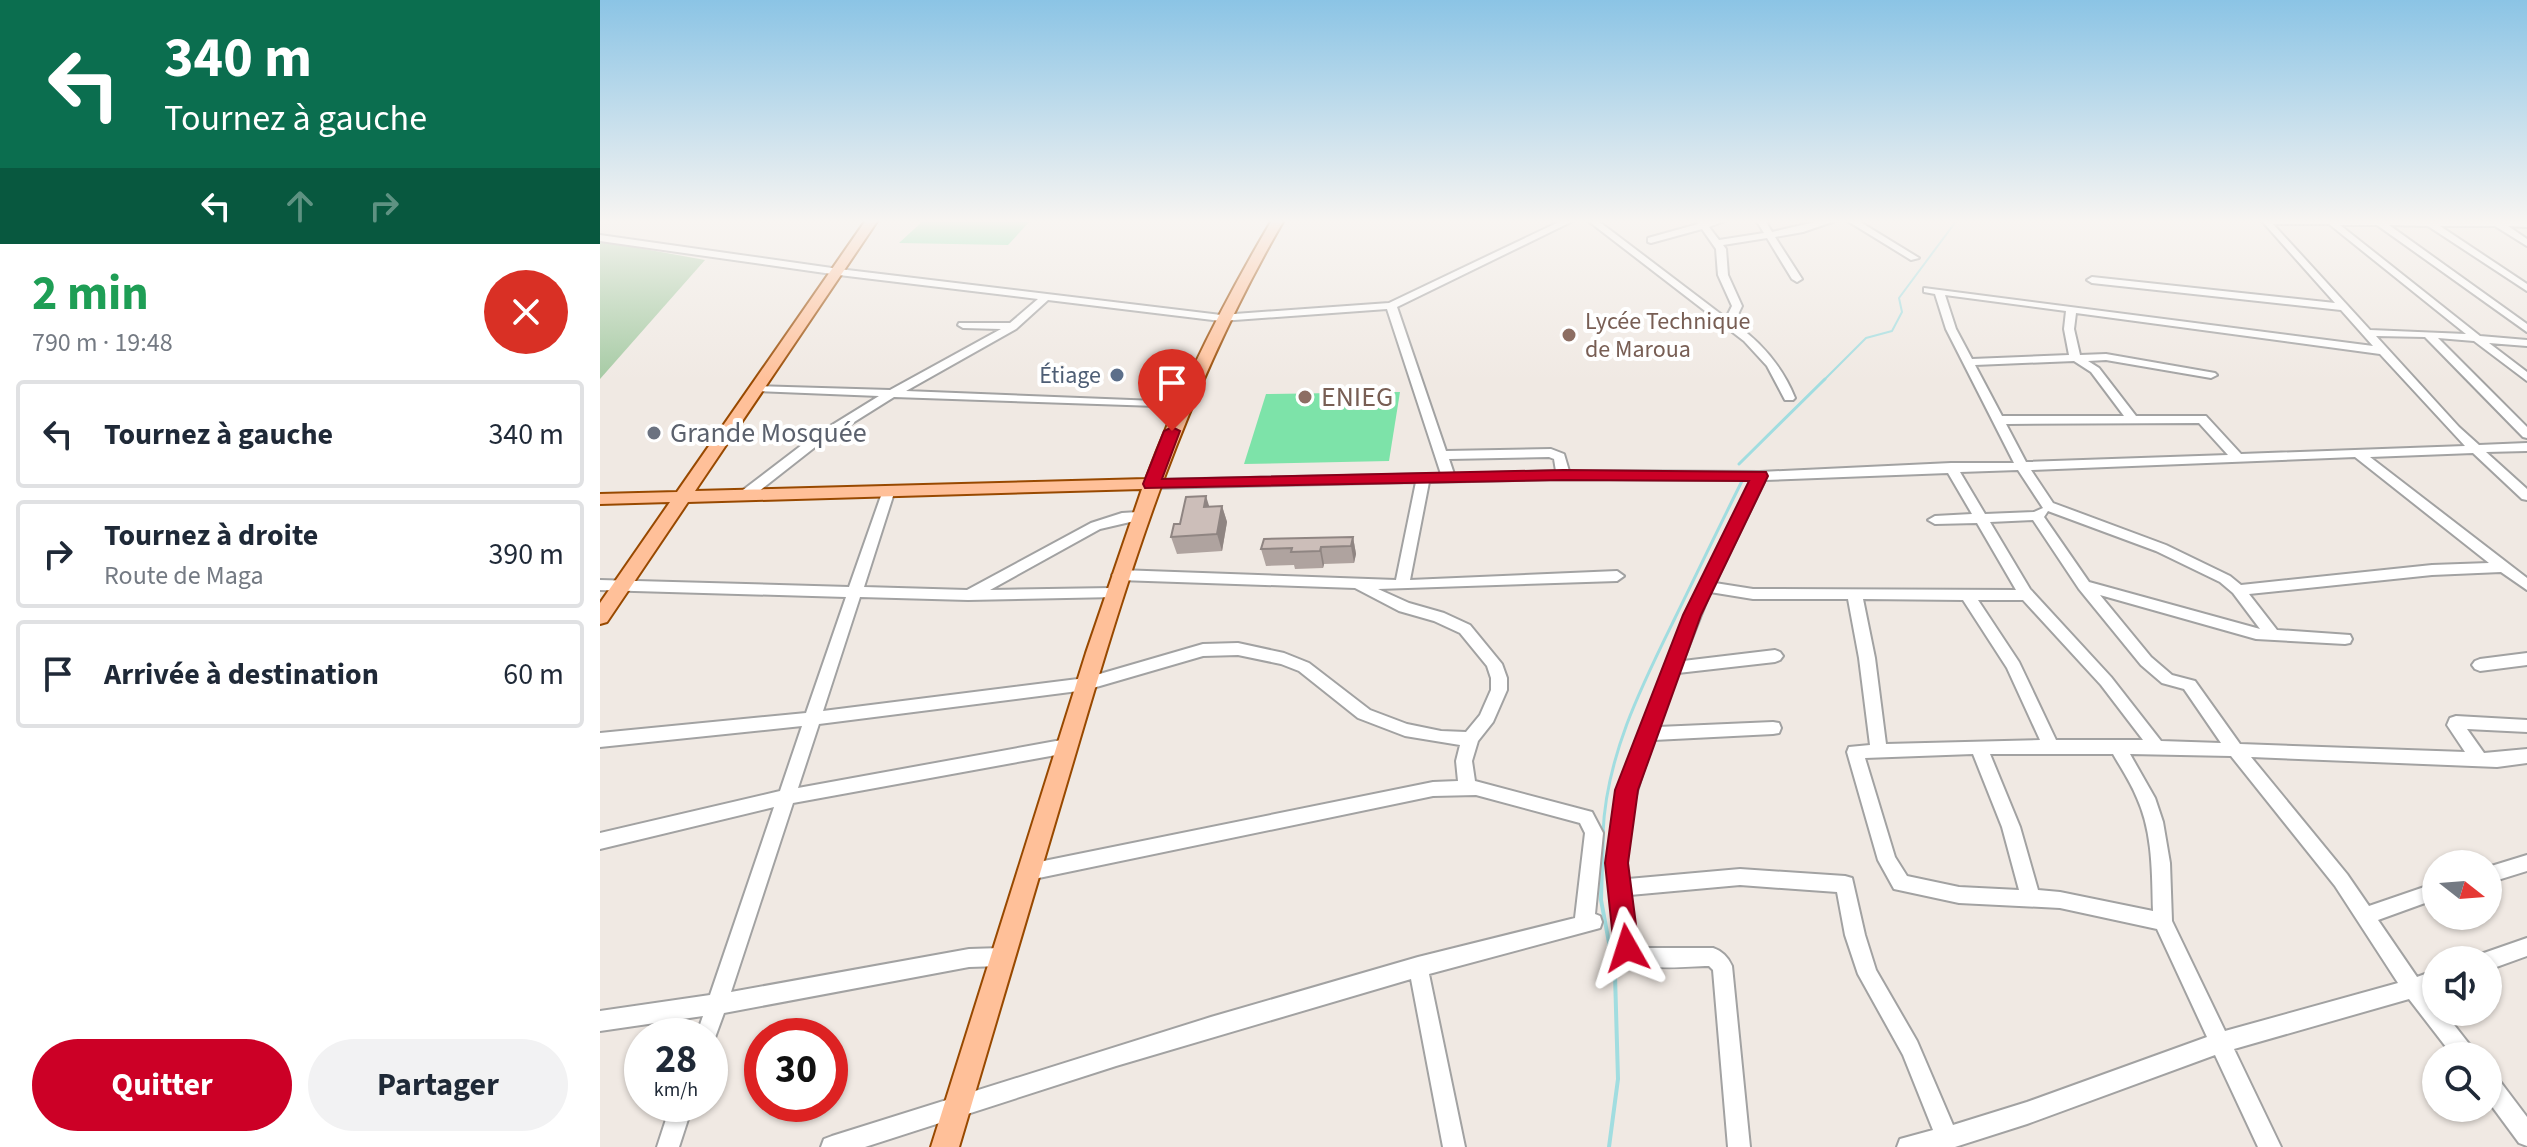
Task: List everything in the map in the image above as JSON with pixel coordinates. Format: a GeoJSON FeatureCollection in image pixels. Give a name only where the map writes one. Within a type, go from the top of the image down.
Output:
{"type":"FeatureCollection","features":[{"type":"Feature","properties":{"kind":"main road"},"geometry":{"type":"LineString","coordinates":[[600,617],[755,388],[838,274]]}},
{"type":"Feature","properties":{"kind":"main road"},"geometry":{"type":"LineString","coordinates":[[945,1147],[1138,516],[1221,318],[1247,274]]}},
{"type":"Feature","properties":{"kind":"main road"},"geometry":{"type":"LineString","coordinates":[[600,499],[1151,484]]}},
{"type":"Feature","properties":{"kind":"street"},"geometry":{"type":"LineString","coordinates":[[852,274],[1221,318],[1391,306],[1459,274]]}},
{"type":"Feature","properties":{"kind":"street"},"geometry":{"type":"LineString","coordinates":[[1662,274],[1749,338],[1773,364],[1789,398]]}},
{"type":"Feature","properties":{"kind":"street"},"geometry":{"type":"LineString","coordinates":[[1724,274],[1724,282],[1737,306],[1728,324]]}},
{"type":"Feature","properties":{"kind":"street"},"geometry":{"type":"LineString","coordinates":[[1794,274],[1797,279]]}},
{"type":"Feature","properties":{"kind":"street"},"geometry":{"type":"LineString","coordinates":[[2313,274],[2455,430],[2527,496]]}},
{"type":"Feature","properties":{"kind":"street"},"geometry":{"type":"LineString","coordinates":[[2396,274],[2527,378]]}},
{"type":"Feature","properties":{"kind":"street"},"geometry":{"type":"LineString","coordinates":[[2449,274],[2527,329]]}},
{"type":"Feature","properties":{"kind":"street"},"geometry":{"type":"LineString","coordinates":[[2506,274],[2527,288]]}},
{"type":"Feature","properties":{"kind":"street"},"geometry":{"type":"LineString","coordinates":[[2092,280],[2343,307]]}},
{"type":"Feature","properties":{"kind":"street"},"geometry":{"type":"LineString","coordinates":[[2384,351],[1933,291],[2042,511],[2084,586],[2146,661],[2167,679],[2189,685],[2235,750],[2341,880],[2413,988],[2455,1042]]}},
{"type":"Feature","properties":{"kind":"street"},"geometry":{"type":"LineString","coordinates":[[744,496],[815,441],[1014,326],[1047,296]]}},
{"type":"Feature","properties":{"kind":"street"},"geometry":{"type":"LineString","coordinates":[[1391,306],[1449,478]]}},
{"type":"Feature","properties":{"kind":"street"},"geometry":{"type":"LineString","coordinates":[[2071,309],[2069,329],[2075,357],[2095,370],[2132,418]]}},
{"type":"Feature","properties":{"kind":"street"},"geometry":{"type":"LineString","coordinates":[[963,325],[1014,326]]}},
{"type":"Feature","properties":{"kind":"street"},"geometry":{"type":"LineString","coordinates":[[2368,333],[2428,334],[2527,343]]}},
{"type":"Feature","properties":{"kind":"street"},"geometry":{"type":"LineString","coordinates":[[2428,334],[2527,434]]}},
{"type":"Feature","properties":{"kind":"street"},"geometry":{"type":"LineString","coordinates":[[1968,362],[2106,357],[2211,375]]}},
{"type":"Feature","properties":{"kind":"street"},"geometry":{"type":"LineString","coordinates":[[755,388],[1182,405]]}},
{"type":"Feature","properties":{"kind":"street"},"geometry":{"type":"LineString","coordinates":[[1998,420],[2205,419],[2239,459]]}},
{"type":"Feature","properties":{"kind":"street"},"geometry":{"type":"LineString","coordinates":[[1151,484],[1563,475],[1760,476],[2527,447]]}},
{"type":"Feature","properties":{"kind":"street"},"geometry":{"type":"LineString","coordinates":[[1442,455],[1551,453],[1560,457],[1563,475]]}},
{"type":"Feature","properties":{"kind":"street"},"geometry":{"type":"LineString","coordinates":[[2360,455],[2527,585]]}},
{"type":"Feature","properties":{"kind":"street"},"geometry":{"type":"LineString","coordinates":[[1951,467],[2027,595],[2106,681],[2157,747]]}},
{"type":"Feature","properties":{"kind":"street"},"geometry":{"type":"LineString","coordinates":[[1739,1147],[1722,966],[1713,957],[1639,957],[1632,954],[1627,948],[1617,863],[1627,790],[1671,668],[1705,586],[1760,476]]}},
{"type":"Feature","properties":{"kind":"street"},"geometry":{"type":"LineString","coordinates":[[1402,585],[1423,478]]}},
{"type":"Feature","properties":{"kind":"street"},"geometry":{"type":"LineString","coordinates":[[712,1018],[888,493]]}},
{"type":"Feature","properties":{"kind":"street"},"geometry":{"type":"LineString","coordinates":[[1935,520],[1983,520],[2042,511],[2161,548],[2211,571],[2238,590],[2274,636]]}},
{"type":"Feature","properties":{"kind":"street"},"geometry":{"type":"LineString","coordinates":[[968,595],[1034,561],[1097,523],[1113,517],[1138,516]]}},
{"type":"Feature","properties":{"kind":"street"},"geometry":{"type":"LineString","coordinates":[[2238,590],[2432,570],[2503,567]]}},
{"type":"Feature","properties":{"kind":"street"},"geometry":{"type":"LineString","coordinates":[[600,585],[968,595],[1116,584],[1402,585],[1617,576]]}},
{"type":"Feature","properties":{"kind":"street"},"geometry":{"type":"LineString","coordinates":[[1353,583],[1404,607],[1439,617],[1465,629],[1494,664],[1499,690],[1487,718],[1470,739],[1464,761],[1467,789]]}},
{"type":"Feature","properties":{"kind":"street"},"geometry":{"type":"LineString","coordinates":[[1705,586],[1753,594],[2027,595]]}},
{"type":"Feature","properties":{"kind":"street"},"geometry":{"type":"LineString","coordinates":[[2084,586],[2238,631],[2345,639]]}},
{"type":"Feature","properties":{"kind":"street"},"geometry":{"type":"LineString","coordinates":[[1967,595],[2014,666],[2051,747]]}},
{"type":"Feature","properties":{"kind":"street"},"geometry":{"type":"LineString","coordinates":[[1855,596],[1879,751]]}},
{"type":"Feature","properties":{"kind":"street"},"geometry":{"type":"LineString","coordinates":[[600,740],[810,719],[1086,684],[1203,650],[1254,651],[1304,667],[1364,714],[1405,730],[1470,739]]}},
{"type":"Feature","properties":{"kind":"street"},"geometry":{"type":"LineString","coordinates":[[1671,668],[1775,656]]}},
{"type":"Feature","properties":{"kind":"street"},"geometry":{"type":"LineString","coordinates":[[2480,665],[2527,659]]}},
{"type":"Feature","properties":{"kind":"street"},"geometry":{"type":"LineString","coordinates":[[2479,759],[2455,725],[2456,722],[2527,726]]}},
{"type":"Feature","properties":{"kind":"street"},"geometry":{"type":"LineString","coordinates":[[1649,734],[1773,728]]}},
{"type":"Feature","properties":{"kind":"street"},"geometry":{"type":"LineString","coordinates":[[600,841],[785,797],[1067,746]]}},
{"type":"Feature","properties":{"kind":"street"},"geometry":{"type":"LineString","coordinates":[[1979,747],[2011,827],[2031,898]]}},
{"type":"Feature","properties":{"kind":"street"},"geometry":{"type":"LineString","coordinates":[[2163,922],[2060,900],[1959,895],[1920,889],[1897,881],[1887,860],[1855,752],[1979,747],[2157,747],[2479,759],[2527,756]]}},
{"type":"Feature","properties":{"kind":"street"},"geometry":{"type":"LineString","coordinates":[[2118,747],[2146,798],[2154,822],[2161,863],[2163,922],[2270,1147]]}},
{"type":"Feature","properties":{"kind":"street"},"geometry":{"type":"LineString","coordinates":[[832,1147],[958,1105],[1418,966],[1589,923],[1594,833],[1586,817],[1491,791],[1433,789],[1029,872]]}},
{"type":"Feature","properties":{"kind":"street"},"geometry":{"type":"LineString","coordinates":[[2502,871],[2527,863]]}},
{"type":"Feature","properties":{"kind":"street"},"geometry":{"type":"LineString","coordinates":[[1621,888],[1740,877],[1845,884],[1855,935],[1868,974],[1910,1048],[1948,1139]]}},
{"type":"Feature","properties":{"kind":"street"},"geometry":{"type":"LineString","coordinates":[[2365,916],[2422,896]]}},
{"type":"Feature","properties":{"kind":"street"},"geometry":{"type":"LineString","coordinates":[[2502,956],[2527,947]]}},
{"type":"Feature","properties":{"kind":"street"},"geometry":{"type":"LineString","coordinates":[[600,1021],[717,1004],[969,958],[1001,957]]}},
{"type":"Feature","properties":{"kind":"street"},"geometry":{"type":"LineString","coordinates":[[1418,966],[1454,1147]]}},
{"type":"Feature","properties":{"kind":"street"},"geometry":{"type":"LineString","coordinates":[[1908,1147],[1948,1139],[2032,1114],[2218,1043],[2422,985]]}},
{"type":"Feature","properties":{"kind":"street"},"geometry":{"type":"LineString","coordinates":[[2502,1102],[2527,1135]]}},
{"type":"Feature","properties":{"kind":"street"},"geometry":{"type":"LineString","coordinates":[[668,1147],[676,1122]]}},
{"type":"Feature","properties":{"kind":"green space"},"geometry":{"type":"Polygon","coordinates":[[[600,274],[693,274],[600,379],[600,274]]]}},
{"type":"Feature","properties":{"kind":"green space"},"geometry":{"type":"Polygon","coordinates":[[[1400,392],[1389,461],[1244,464],[1266,394],[1400,392]]]}},
{"type":"Feature","properties":{"kind":"building"},"geometry":{"type":"Polygon","coordinates":[[[1206,496],[1204,507],[1222,506],[1217,534],[1171,537],[1174,524],[1180,524],[1186,497],[1206,496]]]}},
{"type":"Feature","properties":{"kind":"building"},"geometry":{"type":"Polygon","coordinates":[[[1353,537],[1351,546],[1321,547],[1320,551],[1261,549],[1264,539],[1353,537]]]}},
{"type":"Feature","properties":{"kind":"waterway"},"geometry":{"type":"LineString","coordinates":[[1825,379],[1866,338],[1892,331],[1902,312],[1899,298],[1917,274]]}},
{"type":"Feature","properties":{"kind":"waterway"},"geometry":{"type":"LineString","coordinates":[[1739,464],[1825,379]]}},
{"type":"Feature","properties":{"kind":"waterway"},"geometry":{"type":"LineString","coordinates":[[1603,833],[1611,776],[1628,722],[1650,669],[1743,479]]}},
{"type":"Feature","properties":{"kind":"waterway"},"geometry":{"type":"LineString","coordinates":[[1603,831],[1601,900],[1615,975],[1618,1079],[1609,1147]]}},
{"type":"Feature","properties":{"kind":"place","name":"Lycée Technique de Maroua"},"geometry":{"type":"Point","coordinates":[1569,335]}},
{"type":"Feature","properties":{"kind":"place","name":"Étiage"},"geometry":{"type":"Point","coordinates":[1117,375]}},
{"type":"Feature","properties":{"kind":"place","name":"ENIEG"},"geometry":{"type":"Point","coordinates":[1305,397]}},
{"type":"Feature","properties":{"kind":"place","name":"Grande Mosquée"},"geometry":{"type":"Point","coordinates":[654,433]}},
{"type":"Feature","properties":{"kind":"route"},"geometry":{"type":"LineString","coordinates":[[1172,431],[1151,484],[1563,475],[1760,476],[1692,615],[1627,790],[1617,863],[1627,948]]}}]}
